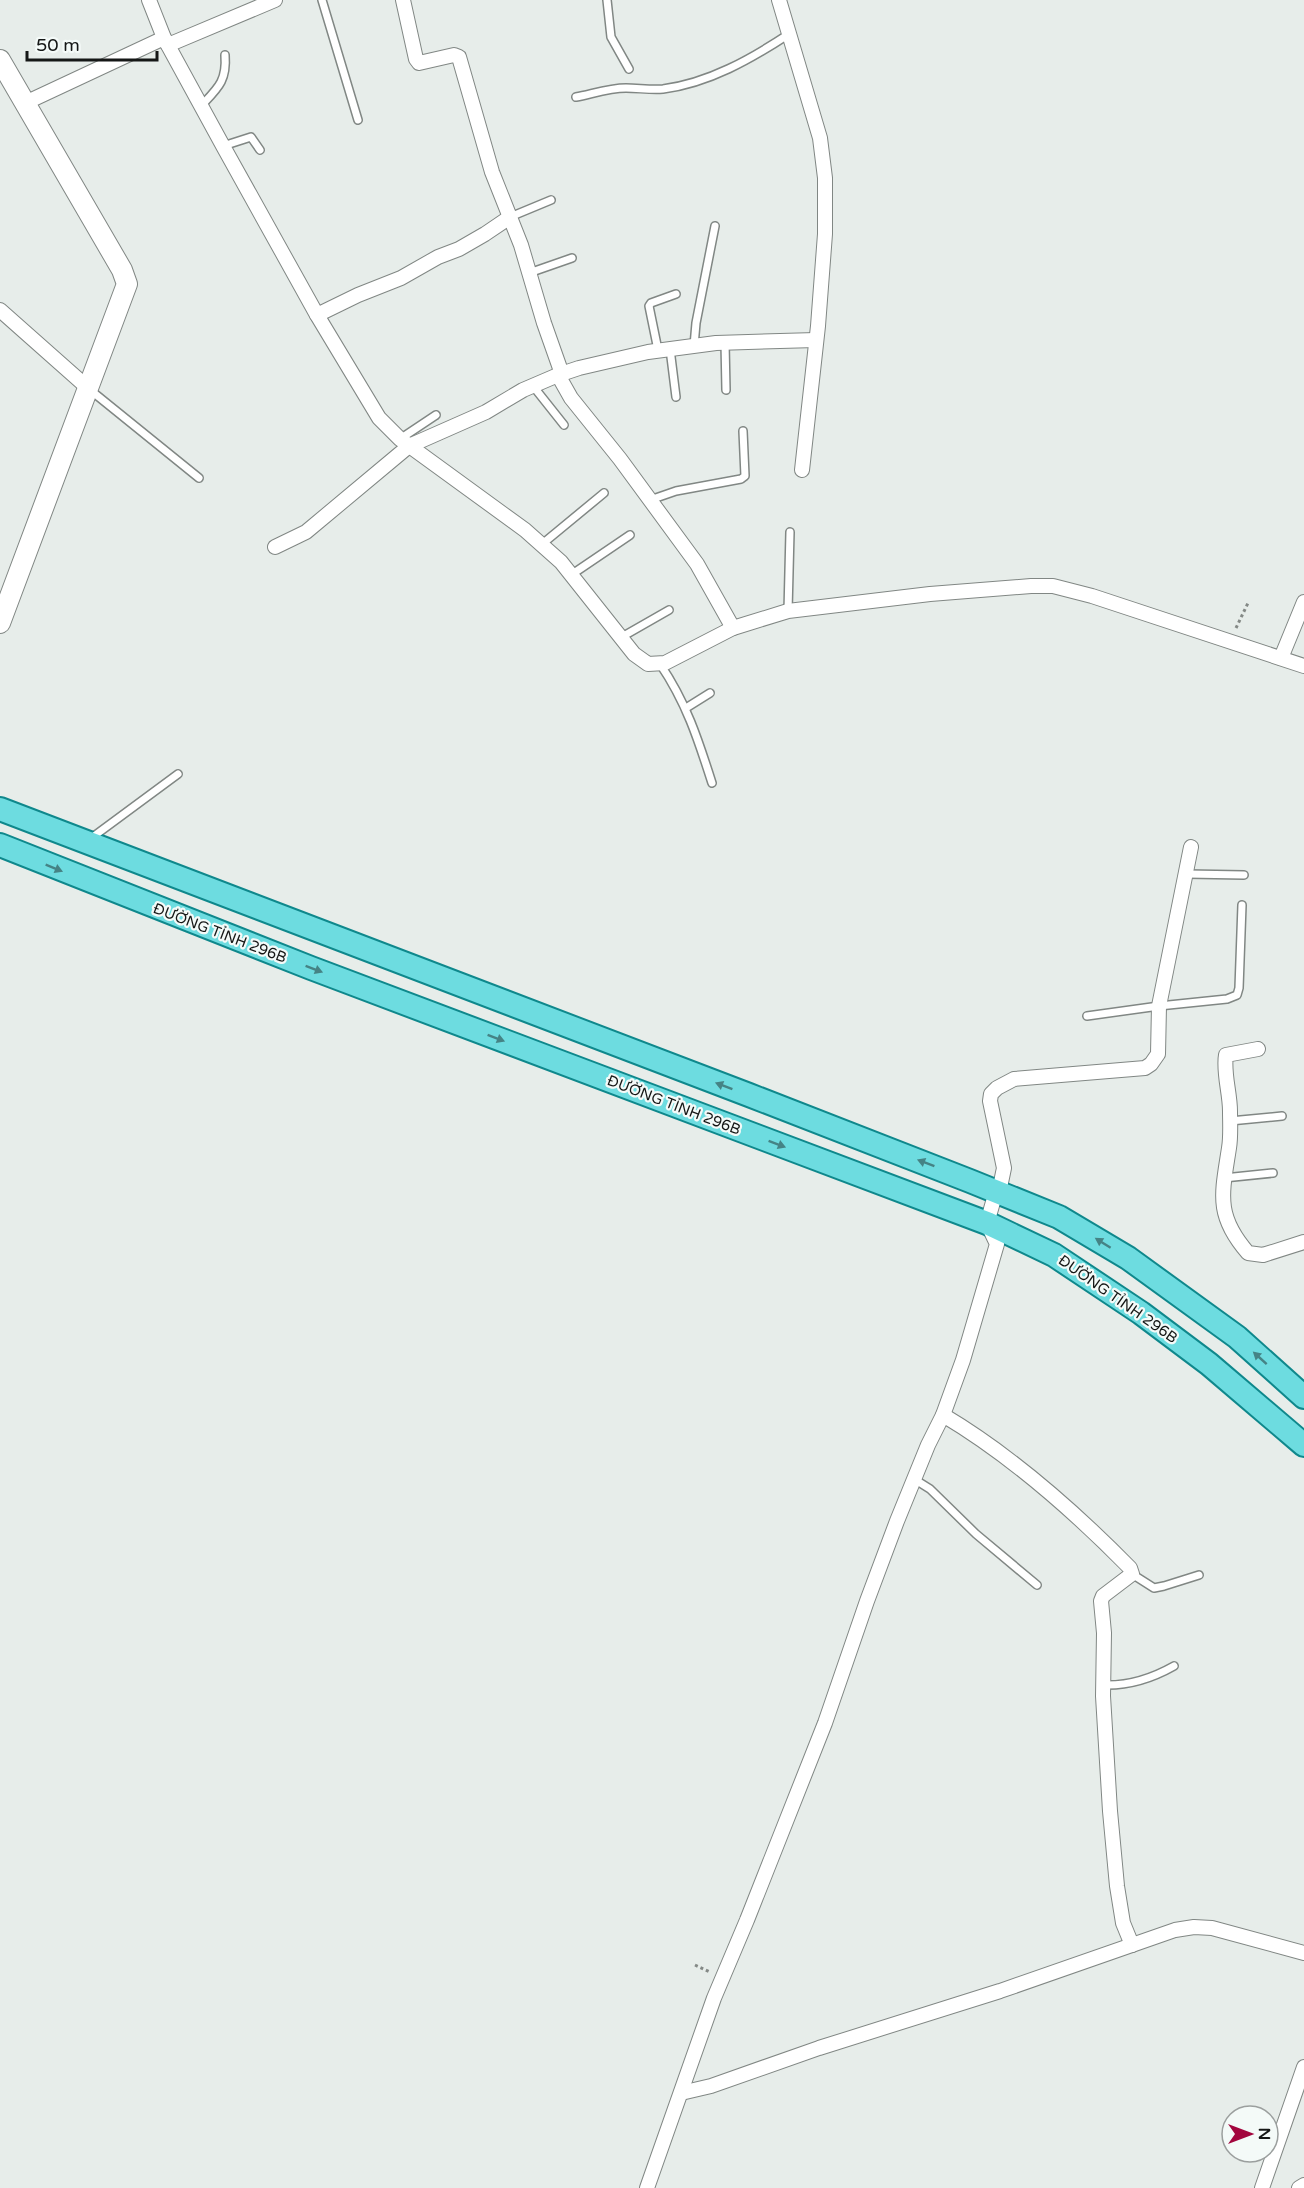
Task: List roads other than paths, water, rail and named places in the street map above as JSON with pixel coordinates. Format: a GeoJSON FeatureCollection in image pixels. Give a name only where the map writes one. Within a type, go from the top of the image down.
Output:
{"type":"FeatureCollection","features":[{"type":"Feature","properties":{"kind":"main road"},"geometry":{"type":"LineString","coordinates":[[0,809],[327,933],[1059,1217],[1128,1258],[1237,1337],[1304,1397]]}},
{"type":"Feature","properties":{"kind":"main road","name":"ĐƯỜNG TỈNH 296B"},"geometry":{"type":"LineString","coordinates":[[0,845],[311,968],[987,1223],[1054,1255],[1133,1308],[1209,1364],[1304,1445]]}},
{"type":"Feature","properties":{"kind":"street"},"geometry":{"type":"LineString","coordinates":[[148,0],[166,41],[223,146],[317,315],[379,418],[404,443],[525,530],[571,574],[634,654],[648,664],[660,664],[733,628],[788,611],[930,594],[1022,586],[1053,586],[1092,596],[1304,666]]}},
{"type":"Feature","properties":{"kind":"street"},"geometry":{"type":"LineString","coordinates":[[24,103],[166,41],[275,0]]}},
{"type":"Feature","properties":{"kind":"street"},"geometry":{"type":"LineString","coordinates":[[403,0],[416,59],[419,63],[454,55],[459,57],[492,172],[522,245],[560,375],[571,398],[697,564],[733,628]]}},
{"type":"Feature","properties":{"kind":"street"},"geometry":{"type":"LineString","coordinates":[[779,0],[820,138],[825,178],[825,234],[802,470]]}},
{"type":"Feature","properties":{"kind":"street"},"geometry":{"type":"LineString","coordinates":[[0,60],[126,277],[127,284],[0,623]]}},
{"type":"Feature","properties":{"kind":"street"},"geometry":{"type":"LineString","coordinates":[[317,315],[358,295],[402,278],[438,257],[459,249],[510,217]]}},
{"type":"Feature","properties":{"kind":"street"},"geometry":{"type":"LineString","coordinates":[[0,310],[88,388]]}},
{"type":"Feature","properties":{"kind":"street"},"geometry":{"type":"LineString","coordinates":[[275,547],[306,532],[404,443],[476,417],[533,386],[560,375],[579,368],[664,350],[725,343],[816,340]]}},
{"type":"Feature","properties":{"kind":"street"},"geometry":{"type":"LineString","coordinates":[[1281,658],[1304,602]]}},
{"type":"Feature","properties":{"kind":"street"},"geometry":{"type":"LineString","coordinates":[[647,2188],[714,1998],[825,1723],[867,1601],[963,1360],[997,1244],[987,1223],[993,1202],[999,1192],[1004,1168],[992,1113],[991,1094],[1014,1079],[1145,1068],[1151,1064],[1158,1054],[1159,1005],[1191,847]]}},
{"type":"Feature","properties":{"kind":"street"},"geometry":{"type":"LineString","coordinates":[[1258,1049],[1226,1055],[1230,1146],[1222,1200],[1235,1239],[1248,1253],[1263,1255],[1302,1246]]}},
{"type":"Feature","properties":{"kind":"street"},"geometry":{"type":"LineString","coordinates":[[942,1415],[972,1432],[1045,1489],[1130,1568],[1132,1574],[1103,1596],[1101,1601],[1104,1633],[1104,1741],[1117,1886],[1123,1923],[1132,1945]]}},
{"type":"Feature","properties":{"kind":"street"},"geometry":{"type":"LineString","coordinates":[[681,2093],[711,2086],[1175,1930],[1194,1927],[1212,1928],[1304,1953]]}},
{"type":"Feature","properties":{"kind":"street"},"geometry":{"type":"LineString","coordinates":[[1262,2188],[1304,2067]]}},
{"type":"Feature","properties":{"kind":"street"},"geometry":{"type":"LineString","coordinates":[[1299,2188],[1304,2185]]}},
{"type":"Feature","properties":{"kind":"lane"},"geometry":{"type":"LineString","coordinates":[[322,0],[358,120]]}},
{"type":"Feature","properties":{"kind":"lane"},"geometry":{"type":"LineString","coordinates":[[607,0],[611,37],[628,69]]}},
{"type":"Feature","properties":{"kind":"lane"},"geometry":{"type":"LineString","coordinates":[[576,97],[623,88],[660,89],[695,82],[727,70],[764,51],[789,34]]}},
{"type":"Feature","properties":{"kind":"lane"},"geometry":{"type":"LineString","coordinates":[[201,106],[225,78],[225,55]]}},
{"type":"Feature","properties":{"kind":"lane"},"geometry":{"type":"LineString","coordinates":[[223,146],[251,137],[260,150]]}},
{"type":"Feature","properties":{"kind":"lane"},"geometry":{"type":"LineString","coordinates":[[510,217],[551,200]]}},
{"type":"Feature","properties":{"kind":"lane"},"geometry":{"type":"LineString","coordinates":[[694,346],[696,323],[716,226]]}},
{"type":"Feature","properties":{"kind":"lane"},"geometry":{"type":"LineString","coordinates":[[529,273],[572,258]]}},
{"type":"Feature","properties":{"kind":"lane"},"geometry":{"type":"LineString","coordinates":[[676,294],[651,303],[649,306],[664,350],[676,397]]}},
{"type":"Feature","properties":{"kind":"lane"},"geometry":{"type":"LineString","coordinates":[[725,343],[726,390]]}},
{"type":"Feature","properties":{"kind":"lane"},"geometry":{"type":"LineString","coordinates":[[533,386],[564,425]]}},
{"type":"Feature","properties":{"kind":"lane"},"geometry":{"type":"LineString","coordinates":[[88,388],[199,478]]}},
{"type":"Feature","properties":{"kind":"lane"},"geometry":{"type":"LineString","coordinates":[[404,443],[436,415]]}},
{"type":"Feature","properties":{"kind":"lane"},"geometry":{"type":"LineString","coordinates":[[650,500],[676,492],[741,479],[745,476],[743,431]]}},
{"type":"Feature","properties":{"kind":"lane"},"geometry":{"type":"LineString","coordinates":[[541,545],[604,493]]}},
{"type":"Feature","properties":{"kind":"lane"},"geometry":{"type":"LineString","coordinates":[[788,611],[790,532]]}},
{"type":"Feature","properties":{"kind":"lane"},"geometry":{"type":"LineString","coordinates":[[571,574],[630,535]]}},
{"type":"Feature","properties":{"kind":"lane"},"geometry":{"type":"LineString","coordinates":[[621,638],[669,610]]}},
{"type":"Feature","properties":{"kind":"lane"},"geometry":{"type":"LineString","coordinates":[[660,664],[677,688],[686,708],[712,783]]}},
{"type":"Feature","properties":{"kind":"lane"},"geometry":{"type":"LineString","coordinates":[[686,708],[710,693]]}},
{"type":"Feature","properties":{"kind":"lane"},"geometry":{"type":"LineString","coordinates":[[86,842],[178,774]]}},
{"type":"Feature","properties":{"kind":"lane"},"geometry":{"type":"LineString","coordinates":[[1186,874],[1244,875]]}},
{"type":"Feature","properties":{"kind":"lane"},"geometry":{"type":"LineString","coordinates":[[1087,1016],[1159,1005],[1227,999],[1237,995],[1242,905]]}},
{"type":"Feature","properties":{"kind":"lane"},"geometry":{"type":"LineString","coordinates":[[1230,1121],[1282,1116]]}},
{"type":"Feature","properties":{"kind":"lane"},"geometry":{"type":"LineString","coordinates":[[1224,1178],[1274,1173]]}},
{"type":"Feature","properties":{"kind":"lane"},"geometry":{"type":"LineString","coordinates":[[914,1479],[930,1489],[976,1534],[1037,1585]]}},
{"type":"Feature","properties":{"kind":"lane"},"geometry":{"type":"LineString","coordinates":[[1132,1574],[1154,1588],[1199,1575]]}},
{"type":"Feature","properties":{"kind":"lane"},"geometry":{"type":"LineString","coordinates":[[1103,1685],[1124,1686],[1162,1673],[1174,1666]]}}]}
